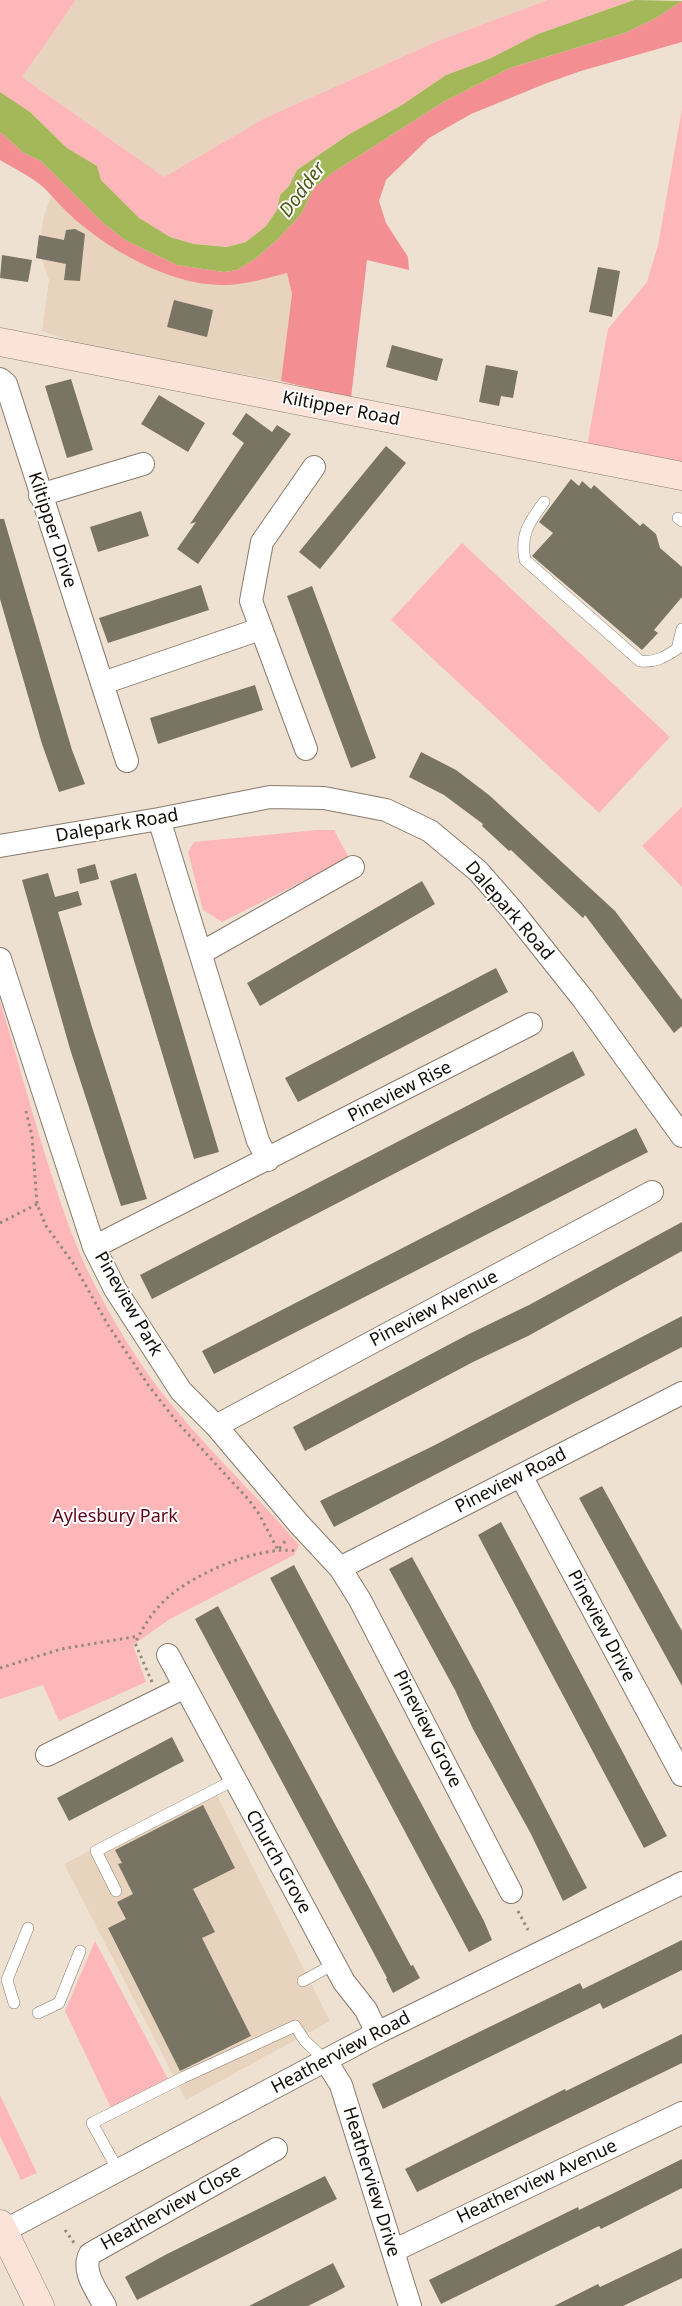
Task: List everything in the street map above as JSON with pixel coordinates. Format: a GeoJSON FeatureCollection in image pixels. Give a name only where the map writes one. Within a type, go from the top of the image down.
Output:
{"type":"FeatureCollection","features":[{"type":"Feature","properties":{"kind":"street","name":"Kiltipper Road"},"geometry":{"type":"LineString","coordinates":[[0,342],[682,476]]}},
{"type":"Feature","properties":{"kind":"street","name":"Kiltipper Drive"},"geometry":{"type":"LineString","coordinates":[[0,379],[6,384],[40,495],[127,761]]}},
{"type":"Feature","properties":{"kind":"street"},"geometry":{"type":"LineString","coordinates":[[40,495],[143,464]]}},
{"type":"Feature","properties":{"kind":"street"},"geometry":{"type":"LineString","coordinates":[[306,749],[250,601],[262,542],[314,467]]}},
{"type":"Feature","properties":{"kind":"street"},"geometry":{"type":"LineString","coordinates":[[103,683],[260,629]]}},
{"type":"Feature","properties":{"kind":"street","name":"Dalepark Road"},"geometry":{"type":"LineString","coordinates":[[0,846],[270,798],[298,797],[353,802],[386,810],[430,831],[478,871],[513,911],[583,1000],[682,1136]]}},
{"type":"Feature","properties":{"kind":"street"},"geometry":{"type":"LineString","coordinates":[[159,819],[258,1141],[268,1160]]}},
{"type":"Feature","properties":{"kind":"street"},"geometry":{"type":"LineString","coordinates":[[201,953],[353,867]]}},
{"type":"Feature","properties":{"kind":"street","name":"Pineview Park"},"geometry":{"type":"LineString","coordinates":[[0,959],[94,1247],[115,1288],[181,1392],[216,1426],[299,1524],[340,1568]]}},
{"type":"Feature","properties":{"kind":"street","name":"Pineview Rise"},"geometry":{"type":"LineString","coordinates":[[94,1247],[268,1160],[531,1024]]}},
{"type":"Feature","properties":{"kind":"street","name":"Pineview Avenue"},"geometry":{"type":"LineString","coordinates":[[216,1426],[652,1192]]}},
{"type":"Feature","properties":{"kind":"street","name":"Pineview Road"},"geometry":{"type":"LineString","coordinates":[[340,1568],[682,1393]]}},
{"type":"Feature","properties":{"kind":"street","name":"Pineview Drive"},"geometry":{"type":"LineString","coordinates":[[521,1476],[682,1775]]}},
{"type":"Feature","properties":{"kind":"street","name":"Pineview Grove"},"geometry":{"type":"LineString","coordinates":[[340,1568],[360,1600],[514,1901]]}},
{"type":"Feature","properties":{"kind":"street","name":"Church Grove"},"geometry":{"type":"LineString","coordinates":[[168,1655],[334,1964],[344,1982],[366,2010],[377,2033]]}},
{"type":"Feature","properties":{"kind":"street"},"geometry":{"type":"LineString","coordinates":[[47,1755],[185,1687]]}},
{"type":"Feature","properties":{"kind":"street","name":"Heatherview Road"},"geometry":{"type":"LineString","coordinates":[[1,2229],[119,2172],[377,2033],[682,1882]]}},
{"type":"Feature","properties":{"kind":"street","name":"Heatherview Drive"},"geometry":{"type":"LineString","coordinates":[[326,2061],[341,2085],[392,2251],[406,2305]]}},
{"type":"Feature","properties":{"kind":"street","name":"Heatherview Avenue"},"geometry":{"type":"LineString","coordinates":[[392,2251],[682,2113]]}},
{"type":"Feature","properties":{"kind":"street","name":"Heatherview Close"},"geometry":{"type":"LineString","coordinates":[[105,2306],[88,2272],[87,2259],[90,2254],[276,2149]]}},
{"type":"Feature","properties":{"kind":"street"},"geometry":{"type":"LineString","coordinates":[[1,2229],[40,2306]]}},
{"type":"Feature","properties":{"kind":"lane"},"geometry":{"type":"LineString","coordinates":[[544,502],[530,520],[522,544],[525,560],[640,661],[650,662],[663,658],[677,649],[682,629]]}},
{"type":"Feature","properties":{"kind":"lane"},"geometry":{"type":"LineString","coordinates":[[116,1891],[96,1851],[234,1780]]}},
{"type":"Feature","properties":{"kind":"lane"},"geometry":{"type":"LineString","coordinates":[[14,2003],[7,1980],[28,1928]]}},
{"type":"Feature","properties":{"kind":"lane"},"geometry":{"type":"LineString","coordinates":[[38,2013],[59,2003],[80,1951]]}},
{"type":"Feature","properties":{"kind":"lane"},"geometry":{"type":"LineString","coordinates":[[303,1981],[334,1964]]}},
{"type":"Feature","properties":{"kind":"lane"},"geometry":{"type":"LineString","coordinates":[[119,2172],[92,2123],[184,2077],[295,2026],[305,2041],[326,2061]]}},
{"type":"Feature","properties":{"kind":"path"},"geometry":{"type":"LineString","coordinates":[[0,1222],[37,1204]]}},
{"type":"Feature","properties":{"kind":"path"},"geometry":{"type":"LineString","coordinates":[[152,1682],[136,1643],[146,1621],[167,1598],[202,1576],[269,1551],[302,1552]]}},
{"type":"Feature","properties":{"kind":"path"},"geometry":{"type":"LineString","coordinates":[[0,1668],[61,1649],[139,1636]]}},
{"type":"Feature","properties":{"kind":"path"},"geometry":{"type":"LineString","coordinates":[[514,1901],[528,1930]]}},
{"type":"Feature","properties":{"kind":"path"},"geometry":{"type":"LineString","coordinates":[[65,2230],[75,2245]]}},
{"type":"Feature","properties":{"kind":"shaded area"},"geometry":{"type":"Polygon","coordinates":[[[76,0],[548,0],[438,41],[265,118],[164,177],[22,77],[76,0]]]}},
{"type":"Feature","properties":{"kind":"shaded area"},"geometry":{"type":"Polygon","coordinates":[[[682,1],[682,42],[581,71],[471,114],[429,138],[386,180],[379,201],[386,223],[408,257],[409,270],[367,260],[351,398],[281,381],[292,294],[287,273],[248,283],[224,285],[204,284],[161,272],[140,263],[101,240],[68,213],[42,186],[0,160],[0,132],[24,153],[41,161],[103,223],[125,240],[177,265],[224,272],[237,270],[255,259],[279,238],[301,214],[314,188],[332,173],[445,101],[510,68],[625,33],[656,18],[682,1]]]}},
{"type":"Feature","properties":{"kind":"shaded area"},"geometry":{"type":"Polygon","coordinates":[[[51,196],[69,214],[98,236],[141,263],[225,285],[255,281],[287,273],[292,294],[281,381],[89,347],[42,331],[49,280],[39,251],[43,219],[51,196]]]}},
{"type":"Feature","properties":{"kind":"shaded area"},"geometry":{"type":"Polygon","coordinates":[[[213,1787],[330,2021],[186,2100],[64,1864],[213,1787]]]}},
{"type":"Feature","properties":{"kind":"green space"},"geometry":{"type":"Polygon","coordinates":[[[0,0],[76,0],[22,77],[164,177],[265,118],[438,41],[548,0],[634,0],[538,34],[489,59],[446,75],[402,105],[348,135],[297,170],[289,186],[280,195],[277,210],[266,226],[246,242],[227,247],[194,244],[170,237],[138,218],[101,180],[96,166],[67,148],[30,112],[0,92],[0,0]]]}},
{"type":"Feature","properties":{"kind":"green space"},"geometry":{"type":"Polygon","coordinates":[[[682,109],[682,465],[587,446],[608,329],[647,282],[658,245],[682,109]]]}},
{"type":"Feature","properties":{"kind":"green space"},"geometry":{"type":"Polygon","coordinates":[[[462,543],[670,737],[599,813],[391,620],[462,543]]]}},
{"type":"Feature","properties":{"kind":"green space"},"geometry":{"type":"Polygon","coordinates":[[[682,807],[682,887],[642,846],[682,807]]]}},
{"type":"Feature","properties":{"kind":"green space"},"geometry":{"type":"Polygon","coordinates":[[[334,830],[349,858],[222,922],[203,910],[188,852],[194,842],[334,830]]]}},
{"type":"Feature","properties":{"kind":"green space","name":"Aylesbury Park"},"geometry":{"type":"Polygon","coordinates":[[[0,1001],[60,1201],[82,1260],[105,1304],[130,1347],[168,1400],[299,1545],[294,1555],[170,1619],[133,1645],[146,1682],[59,1721],[43,1685],[0,1699],[0,1001]]]}},
{"type":"Feature","properties":{"kind":"green space"},"geometry":{"type":"Polygon","coordinates":[[[95,1941],[168,2079],[111,2108],[65,2011],[95,1941]]]}},
{"type":"Feature","properties":{"kind":"green space"},"geometry":{"type":"Polygon","coordinates":[[[0,2095],[37,2173],[21,2180],[0,2136],[0,2095]]]}},
{"type":"Feature","properties":{"kind":"water","name":"Dodder"},"geometry":{"type":"Polygon","coordinates":[[[634,0],[682,1],[656,18],[625,33],[510,68],[445,101],[332,173],[314,188],[301,214],[279,238],[255,259],[237,270],[224,272],[177,265],[125,240],[103,223],[41,161],[24,153],[0,132],[0,92],[30,112],[67,148],[97,166],[101,180],[139,218],[170,237],[194,244],[227,247],[246,242],[266,226],[277,210],[280,195],[289,186],[297,170],[348,135],[402,105],[446,75],[489,59],[538,34],[634,0]]]}},
{"type":"Feature","properties":{"kind":"building"},"geometry":{"type":"Polygon","coordinates":[[[75,229],[85,234],[80,281],[64,280],[66,264],[36,258],[39,235],[64,240],[66,230],[75,229]]]}},
{"type":"Feature","properties":{"kind":"building"},"geometry":{"type":"Polygon","coordinates":[[[2,255],[32,260],[28,282],[0,278],[2,255]]]}},
{"type":"Feature","properties":{"kind":"building"},"geometry":{"type":"Polygon","coordinates":[[[598,267],[620,271],[612,317],[589,312],[598,267]]]}},
{"type":"Feature","properties":{"kind":"building"},"geometry":{"type":"Polygon","coordinates":[[[174,300],[213,310],[207,337],[167,327],[174,300]]]}},
{"type":"Feature","properties":{"kind":"building"},"geometry":{"type":"Polygon","coordinates":[[[392,345],[443,359],[437,381],[386,367],[392,345]]]}},
{"type":"Feature","properties":{"kind":"building"},"geometry":{"type":"Polygon","coordinates":[[[486,365],[518,371],[513,398],[501,396],[499,406],[479,402],[486,365]]]}},
{"type":"Feature","properties":{"kind":"building"},"geometry":{"type":"Polygon","coordinates":[[[71,379],[93,450],[67,458],[45,386],[71,379]]]}},
{"type":"Feature","properties":{"kind":"building"},"geometry":{"type":"Polygon","coordinates":[[[159,395],[205,423],[188,452],[141,424],[159,395]]]}},
{"type":"Feature","properties":{"kind":"building"},"geometry":{"type":"Polygon","coordinates":[[[246,413],[272,432],[277,425],[291,434],[198,564],[177,549],[196,522],[190,524],[244,443],[232,434],[246,413]]]}},
{"type":"Feature","properties":{"kind":"building"},"geometry":{"type":"Polygon","coordinates":[[[386,446],[406,463],[320,569],[299,552],[386,446]]]}},
{"type":"Feature","properties":{"kind":"building"},"geometry":{"type":"Polygon","coordinates":[[[571,479],[579,486],[582,481],[591,489],[594,485],[640,526],[643,523],[656,534],[660,548],[682,567],[682,597],[654,630],[658,633],[642,650],[532,556],[553,533],[539,522],[571,479]]]}},
{"type":"Feature","properties":{"kind":"building"},"geometry":{"type":"Polygon","coordinates":[[[141,511],[149,536],[98,552],[90,527],[141,511]]]}},
{"type":"Feature","properties":{"kind":"building"},"geometry":{"type":"Polygon","coordinates":[[[0,519],[4,519],[72,750],[85,784],[59,792],[42,744],[0,599],[0,519]]]}},
{"type":"Feature","properties":{"kind":"building"},"geometry":{"type":"Polygon","coordinates":[[[201,585],[209,610],[108,643],[99,618],[201,585]]]}},
{"type":"Feature","properties":{"kind":"building"},"geometry":{"type":"Polygon","coordinates":[[[312,586],[376,758],[351,768],[287,596],[312,586]]]}},
{"type":"Feature","properties":{"kind":"building"},"geometry":{"type":"Polygon","coordinates":[[[255,685],[263,710],[158,744],[150,718],[255,685]]]}},
{"type":"Feature","properties":{"kind":"building"},"geometry":{"type":"Polygon","coordinates":[[[421,752],[456,770],[489,795],[615,911],[682,1000],[682,1026],[674,1033],[585,915],[583,918],[511,850],[509,851],[482,826],[483,824],[444,795],[409,777],[421,752]]]}},
{"type":"Feature","properties":{"kind":"building"},"geometry":{"type":"Polygon","coordinates":[[[95,864],[99,879],[80,884],[77,869],[95,864]]]}},
{"type":"Feature","properties":{"kind":"building"},"geometry":{"type":"Polygon","coordinates":[[[48,873],[55,897],[78,891],[82,905],[58,912],[92,1027],[147,1199],[121,1206],[70,1049],[22,880],[48,873]]]}},
{"type":"Feature","properties":{"kind":"building"},"geometry":{"type":"Polygon","coordinates":[[[136,873],[219,1152],[194,1159],[110,881],[136,873]]]}},
{"type":"Feature","properties":{"kind":"building"},"geometry":{"type":"Polygon","coordinates":[[[422,881],[435,904],[260,1006],[247,983],[422,881]]]}},
{"type":"Feature","properties":{"kind":"building"},"geometry":{"type":"Polygon","coordinates":[[[496,968],[508,992],[298,1102],[285,1078],[496,968]]]}},
{"type":"Feature","properties":{"kind":"building"},"geometry":{"type":"Polygon","coordinates":[[[573,1051],[585,1075],[152,1299],[140,1275],[573,1051]]]}},
{"type":"Feature","properties":{"kind":"building"},"geometry":{"type":"Polygon","coordinates":[[[636,1128],[648,1152],[214,1374],[202,1351],[636,1128]]]}},
{"type":"Feature","properties":{"kind":"building"},"geometry":{"type":"Polygon","coordinates":[[[682,1222],[682,1251],[528,1336],[473,1362],[305,1451],[293,1427],[469,1334],[529,1305],[682,1222]]]}},
{"type":"Feature","properties":{"kind":"building"},"geometry":{"type":"Polygon","coordinates":[[[682,1316],[682,1347],[334,1527],[320,1501],[433,1446],[682,1316]]]}},
{"type":"Feature","properties":{"kind":"building"},"geometry":{"type":"Polygon","coordinates":[[[602,1486],[682,1631],[682,1686],[579,1498],[602,1486]]]}},
{"type":"Feature","properties":{"kind":"building"},"geometry":{"type":"Polygon","coordinates":[[[501,1522],[667,1836],[644,1848],[478,1535],[501,1522]]]}},
{"type":"Feature","properties":{"kind":"building"},"geometry":{"type":"Polygon","coordinates":[[[412,1557],[477,1676],[587,1888],[563,1901],[531,1834],[473,1729],[455,1690],[389,1569],[412,1557]]]}},
{"type":"Feature","properties":{"kind":"building"},"geometry":{"type":"Polygon","coordinates":[[[294,1565],[484,1921],[492,1940],[469,1952],[270,1578],[294,1565]]]}},
{"type":"Feature","properties":{"kind":"building"},"geometry":{"type":"Polygon","coordinates":[[[218,1606],[411,1966],[413,1965],[420,1978],[393,1993],[387,1978],[195,1619],[218,1606]]]}},
{"type":"Feature","properties":{"kind":"building"},"geometry":{"type":"Polygon","coordinates":[[[172,1737],[184,1761],[69,1821],[57,1798],[172,1737]]]}},
{"type":"Feature","properties":{"kind":"building"},"geometry":{"type":"Polygon","coordinates":[[[203,1805],[235,1868],[193,1889],[215,1932],[202,1938],[251,2036],[180,2071],[108,1928],[126,1919],[117,1902],[133,1894],[118,1864],[122,1863],[115,1850],[203,1805]]]}},
{"type":"Feature","properties":{"kind":"building"},"geometry":{"type":"Polygon","coordinates":[[[682,1940],[682,1970],[603,2009],[600,2003],[383,2109],[372,2084],[580,1983],[583,1989],[682,1940]]]}},
{"type":"Feature","properties":{"kind":"building"},"geometry":{"type":"Polygon","coordinates":[[[682,2034],[682,2063],[417,2192],[405,2169],[565,2089],[566,2091],[682,2034]]]}},
{"type":"Feature","properties":{"kind":"building"},"geometry":{"type":"Polygon","coordinates":[[[682,2159],[682,2188],[601,2229],[599,2226],[441,2304],[429,2280],[578,2207],[579,2210],[682,2159]]]}},
{"type":"Feature","properties":{"kind":"building"},"geometry":{"type":"Polygon","coordinates":[[[325,2176],[337,2199],[137,2300],[125,2277],[167,2254],[325,2176]]]}},
{"type":"Feature","properties":{"kind":"building"},"geometry":{"type":"Polygon","coordinates":[[[682,2248],[682,2278],[623,2306],[554,2306],[598,2284],[600,2287],[682,2248]]]}},
{"type":"Feature","properties":{"kind":"building"},"geometry":{"type":"Polygon","coordinates":[[[333,2263],[345,2287],[332,2294],[308,2306],[249,2306],[333,2263]]]}}]}
